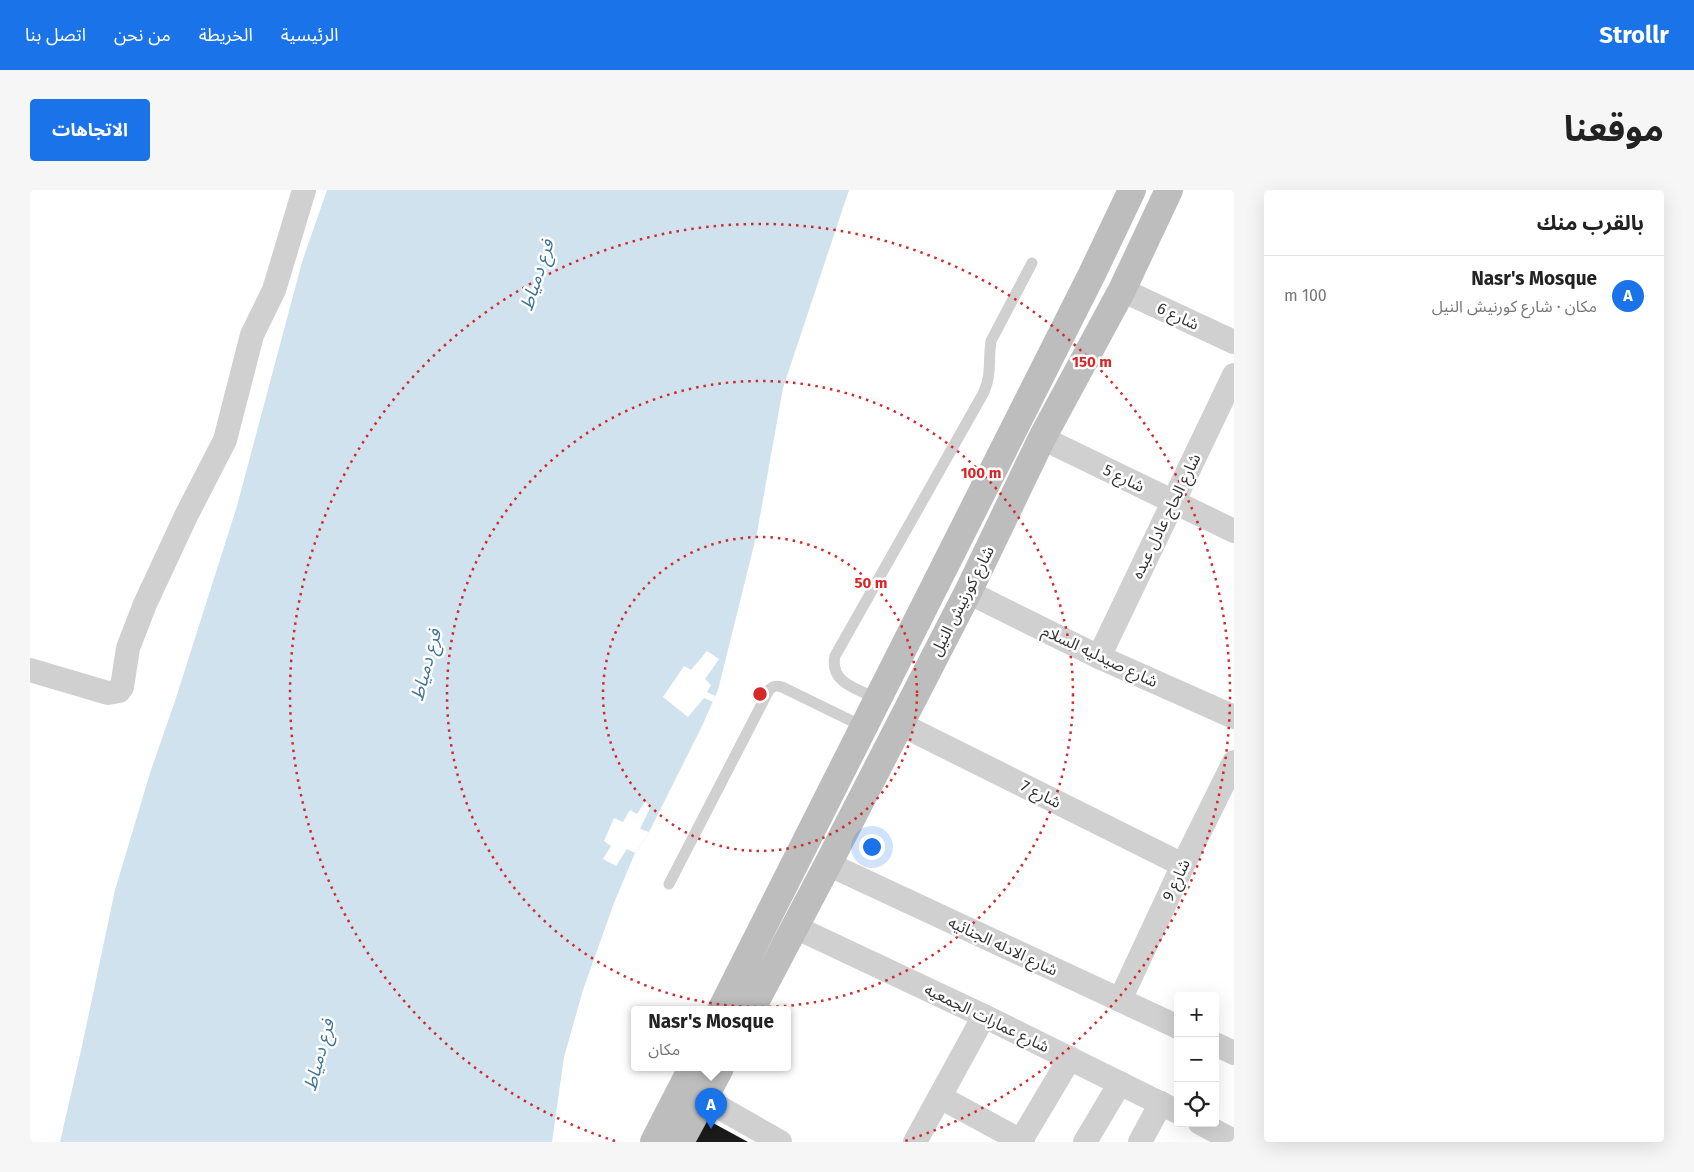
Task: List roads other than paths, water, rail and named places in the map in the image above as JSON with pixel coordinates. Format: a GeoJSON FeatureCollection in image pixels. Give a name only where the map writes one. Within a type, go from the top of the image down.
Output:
{"type":"FeatureCollection","features":[{"type":"Feature","properties":{"kind":"main road","name":"شارع كورنيش النيل"},"geometry":{"type":"LineString","coordinates":[[723,1006],[1092,274],[1132,190]]}},
{"type":"Feature","properties":{"kind":"main road","name":"شارع كورنيش النيل"},"geometry":{"type":"LineString","coordinates":[[752,1006],[828,864],[968,592],[1042,438],[1122,290],[1169,190]]}},
{"type":"Feature","properties":{"kind":"main road"},"geometry":{"type":"LineString","coordinates":[[654,1142],[690,1071]]}},
{"type":"Feature","properties":{"kind":"main road"},"geometry":{"type":"LineString","coordinates":[[680,1142],[718,1071]]}},
{"type":"Feature","properties":{"kind":"street"},"geometry":{"type":"LineString","coordinates":[[30,670],[108,693],[119,692],[122,687],[128,648],[145,604],[186,516],[225,440],[252,335],[274,290],[304,190]]}},
{"type":"Feature","properties":{"kind":"street","name":"شارع 6"},"geometry":{"type":"LineString","coordinates":[[1122,290],[1234,342]]}},
{"type":"Feature","properties":{"kind":"street","name":"شارع الحاج عادل عبده"},"geometry":{"type":"LineString","coordinates":[[1099,658],[1234,375]]}},
{"type":"Feature","properties":{"kind":"street","name":"شارع 5"},"geometry":{"type":"LineString","coordinates":[[1042,438],[1234,531]]}},
{"type":"Feature","properties":{"kind":"street","name":"شارع صيدليه السلام"},"geometry":{"type":"LineString","coordinates":[[968,592],[1099,658],[1234,717]]}},
{"type":"Feature","properties":{"kind":"street","name":"شارع 7"},"geometry":{"type":"LineString","coordinates":[[900,724],[1183,865]]}},
{"type":"Feature","properties":{"kind":"street","name":"شارع 9"},"geometry":{"type":"LineString","coordinates":[[1120,1000],[1183,865],[1234,762]]}},
{"type":"Feature","properties":{"kind":"street","name":"شارع الادله الجنائيه"},"geometry":{"type":"LineString","coordinates":[[828,864],[1174,1025]]}},
{"type":"Feature","properties":{"kind":"street","name":"شارع عمارات الجمعيه"},"geometry":{"type":"LineString","coordinates":[[795,927],[984,1016],[1170,1108]]}},
{"type":"Feature","properties":{"kind":"street"},"geometry":{"type":"LineString","coordinates":[[915,1142],[984,1016]]}},
{"type":"Feature","properties":{"kind":"street"},"geometry":{"type":"LineString","coordinates":[[1219,1046],[1234,1053]]}},
{"type":"Feature","properties":{"kind":"street"},"geometry":{"type":"LineString","coordinates":[[940,1098],[1021,1142],[1070,1058]]}},
{"type":"Feature","properties":{"kind":"street"},"geometry":{"type":"LineString","coordinates":[[1085,1142],[1120,1083]]}},
{"type":"Feature","properties":{"kind":"street"},"geometry":{"type":"LineString","coordinates":[[703,1098],[780,1142]]}},
{"type":"Feature","properties":{"kind":"street"},"geometry":{"type":"LineString","coordinates":[[1140,1142],[1170,1108]]}},
{"type":"Feature","properties":{"kind":"street"},"geometry":{"type":"LineString","coordinates":[[1208,1127],[1234,1141]]}},
{"type":"Feature","properties":{"kind":"lane"},"geometry":{"type":"LineString","coordinates":[[878,699],[841,680],[835,673],[833,664],[835,656],[984,392],[990,371],[989,350],[991,341],[1032,263]]}},
{"type":"Feature","properties":{"kind":"lane"},"geometry":{"type":"LineString","coordinates":[[669,884],[772,687],[782,687],[864,726]]}},
{"type":"Feature","properties":{"kind":"water","name":"فرع دمياط"},"geometry":{"type":"Polygon","coordinates":[[[327,190],[849,190],[783,388],[757,533],[718,690],[649,832],[635,853],[614,903],[583,990],[564,1057],[552,1142],[60,1142],[115,890],[150,773],[237,506],[302,262],[327,190]]]}},
{"type":"Feature","properties":{"kind":"place","name":"Nasr's Mosque"},"geometry":{"type":"Point","coordinates":[711,1129]}}]}
